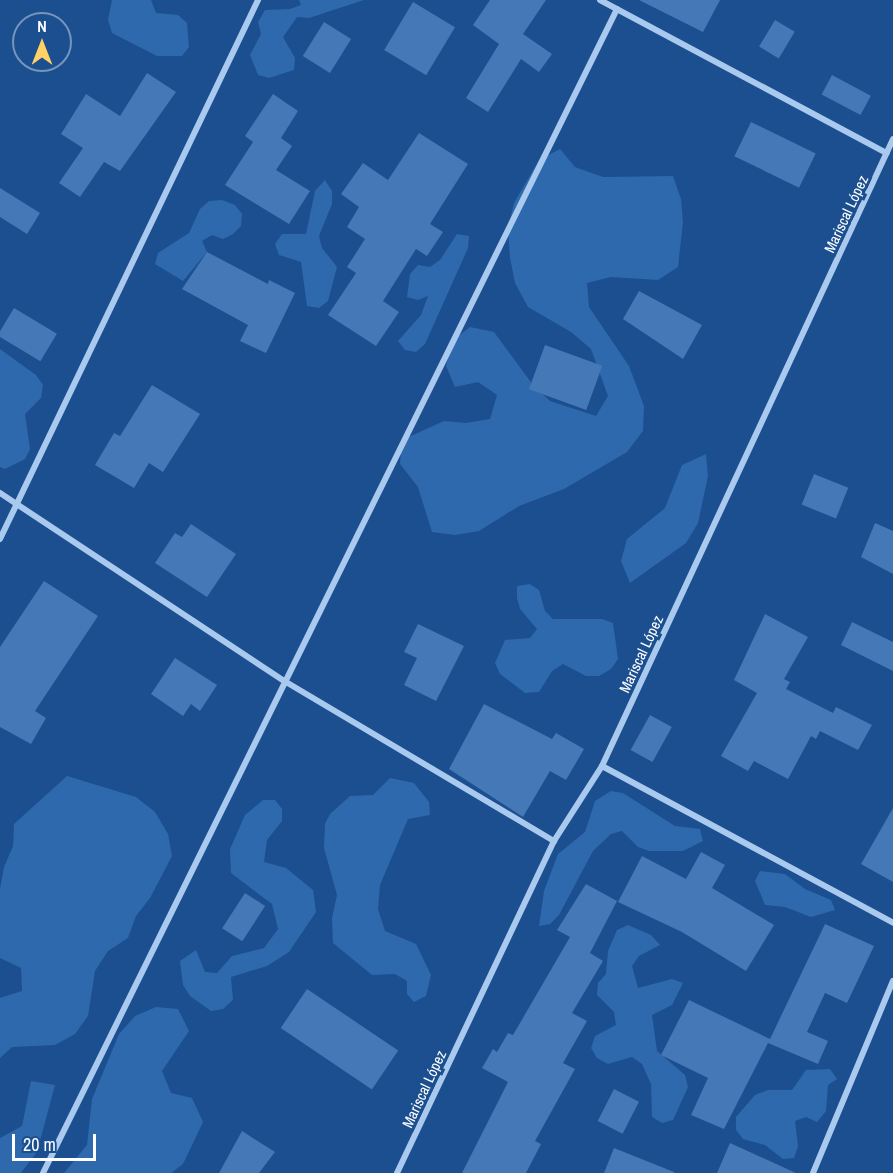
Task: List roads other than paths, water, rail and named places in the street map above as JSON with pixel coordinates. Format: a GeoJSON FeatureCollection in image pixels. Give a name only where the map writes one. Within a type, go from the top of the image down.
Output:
{"type":"FeatureCollection","features":[{"type":"Feature","properties":{"kind":"street"},"geometry":{"type":"LineString","coordinates":[[0,539],[258,0]]}},
{"type":"Feature","properties":{"kind":"street"},"geometry":{"type":"LineString","coordinates":[[600,0],[887,153]]}},
{"type":"Feature","properties":{"kind":"street"},"geometry":{"type":"LineString","coordinates":[[43,1173],[617,9]]}},
{"type":"Feature","properties":{"kind":"street","name":"Mariscal López"},"geometry":{"type":"LineString","coordinates":[[397,1173],[554,841],[603,766],[893,139]]}},
{"type":"Feature","properties":{"kind":"street"},"geometry":{"type":"LineString","coordinates":[[0,493],[286,682],[554,841]]}},
{"type":"Feature","properties":{"kind":"street"},"geometry":{"type":"LineString","coordinates":[[603,766],[893,923]]}},
{"type":"Feature","properties":{"kind":"street"},"geometry":{"type":"LineString","coordinates":[[813,1173],[893,981]]}}]}
